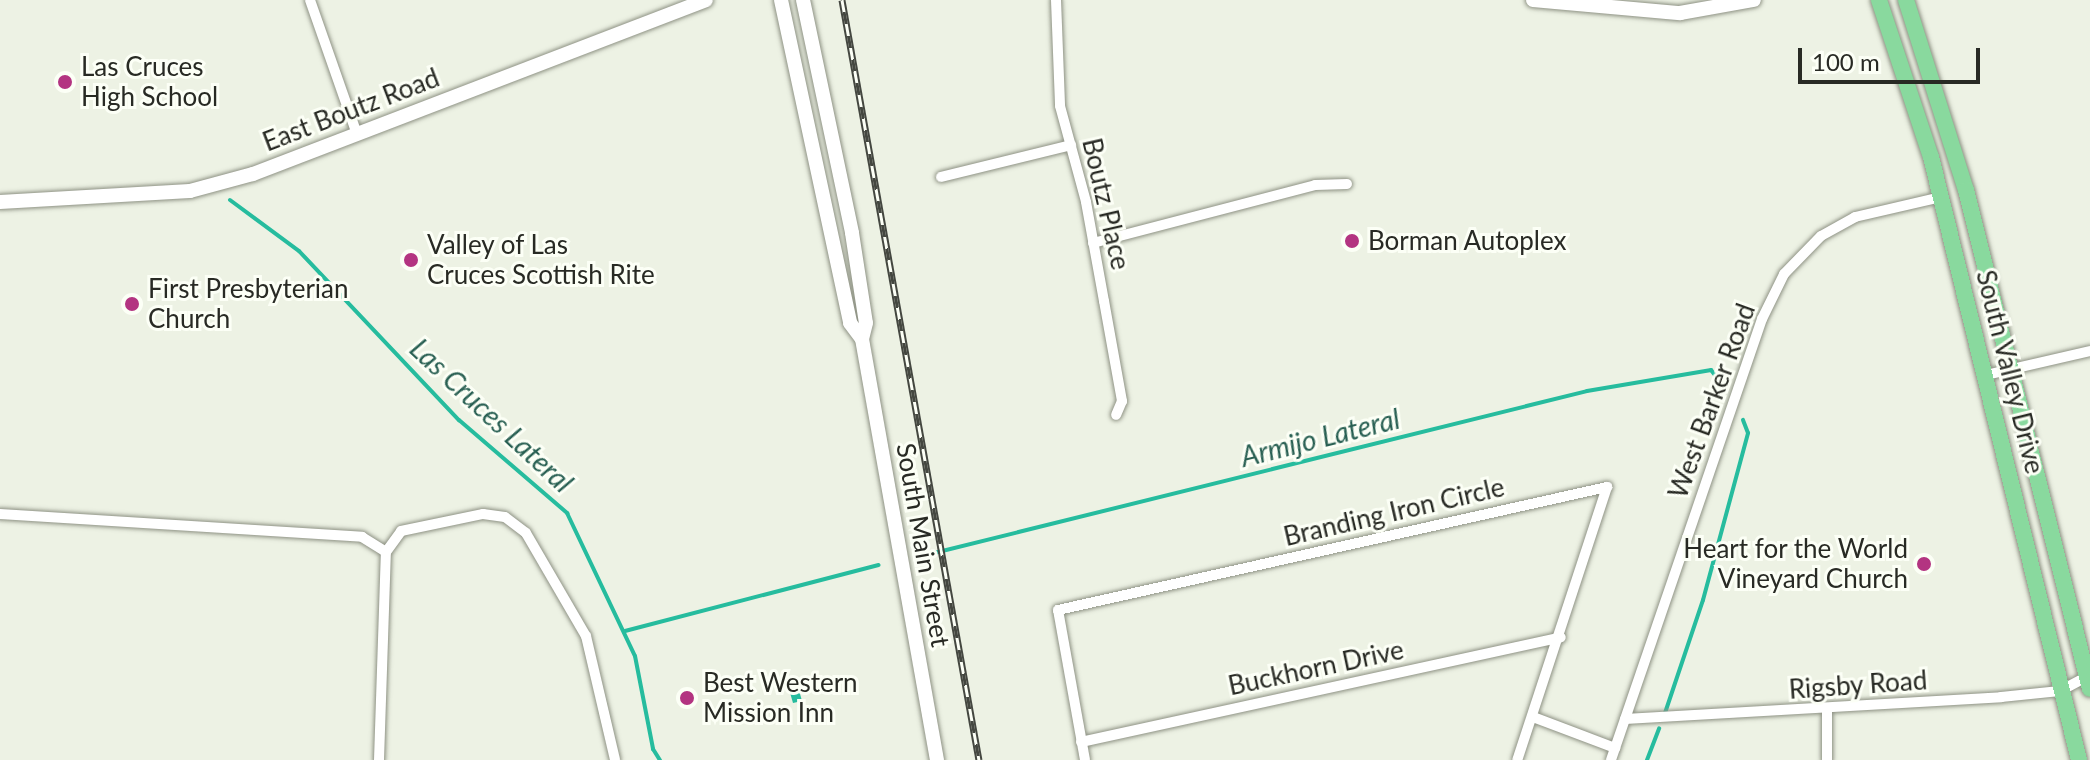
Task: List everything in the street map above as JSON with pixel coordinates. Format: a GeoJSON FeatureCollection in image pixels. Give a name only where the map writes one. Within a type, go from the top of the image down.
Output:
{"type":"FeatureCollection","features":[{"type":"Feature","properties":{"kind":"main road","name":"East Boutz Road"},"geometry":{"type":"LineString","coordinates":[[0,202],[190,191],[357,134],[706,0]]}},
{"type":"Feature","properties":{"kind":"main road","name":"South Main Street"},"geometry":{"type":"LineString","coordinates":[[781,0],[850,323],[862,339]]}},
{"type":"Feature","properties":{"kind":"main road","name":"South Main Street"},"geometry":{"type":"LineString","coordinates":[[803,0],[852,233],[866,323],[862,339],[937,760]]}},
{"type":"Feature","properties":{"kind":"main road"},"geometry":{"type":"LineString","coordinates":[[1533,0],[1680,13],[1754,0]]}},
{"type":"Feature","properties":{"kind":"main road"},"geometry":{"type":"LineString","coordinates":[[1863,0],[1888,22]]}},
{"type":"Feature","properties":{"kind":"main road","name":"South Valley Drive"},"geometry":{"type":"LineString","coordinates":[[1879,0],[1941,197],[2079,760]]}},
{"type":"Feature","properties":{"kind":"main road","name":"South Valley Drive"},"geometry":{"type":"LineString","coordinates":[[1906,0],[1955,150],[2089,680]]}},
{"type":"Feature","properties":{"kind":"street"},"geometry":{"type":"LineString","coordinates":[[310,0],[357,134]]}},
{"type":"Feature","properties":{"kind":"street","name":"Boutz Place"},"geometry":{"type":"LineString","coordinates":[[1056,0],[1055,67],[1093,243],[1122,401],[1116,415]]}},
{"type":"Feature","properties":{"kind":"street"},"geometry":{"type":"LineString","coordinates":[[941,177],[1071,145]]}},
{"type":"Feature","properties":{"kind":"street"},"geometry":{"type":"LineString","coordinates":[[1093,243],[1315,185],[1347,184]]}},
{"type":"Feature","properties":{"kind":"street","name":"West Barker Road"},"geometry":{"type":"LineString","coordinates":[[1611,760],[1758,330],[1784,274],[1821,236],[1855,217],[1941,197]]}},
{"type":"Feature","properties":{"kind":"street"},"geometry":{"type":"LineString","coordinates":[[1986,375],[2090,351]]}},
{"type":"Feature","properties":{"kind":"street","name":"Branding Iron Circle"},"geometry":{"type":"LineString","coordinates":[[1085,760],[1058,610],[1607,487],[1561,637],[1517,760]]}},
{"type":"Feature","properties":{"kind":"street"},"geometry":{"type":"LineString","coordinates":[[0,514],[362,537],[386,552]]}},
{"type":"Feature","properties":{"kind":"street"},"geometry":{"type":"LineString","coordinates":[[379,760],[386,552],[401,531],[483,514],[505,517],[521,528],[586,636],[615,760]]}},
{"type":"Feature","properties":{"kind":"street","name":"Buckhorn Drive"},"geometry":{"type":"LineString","coordinates":[[1081,742],[1561,637]]}},
{"type":"Feature","properties":{"kind":"street","name":"Rigsby Road"},"geometry":{"type":"LineString","coordinates":[[1625,719],[1827,710],[2060,691],[2089,680]]}},
{"type":"Feature","properties":{"kind":"street"},"geometry":{"type":"LineString","coordinates":[[1827,710],[1827,760]]}},
{"type":"Feature","properties":{"kind":"street"},"geometry":{"type":"LineString","coordinates":[[1533,717],[1615,748]]}},
{"type":"Feature","properties":{"kind":"shaded area"},"geometry":{"type":"Polygon","coordinates":[[[795,676],[802,701],[793,703],[786,679],[795,676]]]}},
{"type":"Feature","properties":{"kind":"waterway","name":"Las Cruces Lateral"},"geometry":{"type":"LineString","coordinates":[[230,200],[299,251],[459,420],[567,513],[635,656],[653,749],[660,760]]}},
{"type":"Feature","properties":{"kind":"waterway","name":"Armijo Lateral"},"geometry":{"type":"LineString","coordinates":[[922,556],[1587,391],[1711,370],[1722,384]]}},
{"type":"Feature","properties":{"kind":"waterway","name":"Armijo Lateral"},"geometry":{"type":"LineString","coordinates":[[1665,713],[1703,600],[1748,433],[1743,420]]}},
{"type":"Feature","properties":{"kind":"waterway","name":"Armijo Lateral"},"geometry":{"type":"LineString","coordinates":[[625,631],[879,565]]}},
{"type":"Feature","properties":{"kind":"waterway","name":"Armijo Lateral"},"geometry":{"type":"LineString","coordinates":[[1647,760],[1659,728]]}},
{"type":"Feature","properties":{"kind":"railway"},"geometry":{"type":"LineString","coordinates":[[842,0],[979,760]]}},
{"type":"Feature","properties":{"kind":"place","name":"Las Cruces High School"},"geometry":{"type":"Point","coordinates":[65,82]}},
{"type":"Feature","properties":{"kind":"place","name":"Borman Autoplex"},"geometry":{"type":"Point","coordinates":[1352,241]}},
{"type":"Feature","properties":{"kind":"place","name":"Valley of Las Cruces Scottish Rite"},"geometry":{"type":"Point","coordinates":[411,260]}},
{"type":"Feature","properties":{"kind":"place","name":"First Presbyterian Church"},"geometry":{"type":"Point","coordinates":[132,304]}},
{"type":"Feature","properties":{"kind":"place","name":"Heart for the World Vineyard Church"},"geometry":{"type":"Point","coordinates":[1924,564]}},
{"type":"Feature","properties":{"kind":"place","name":"Best Western Mission Inn"},"geometry":{"type":"Point","coordinates":[687,698]}}]}
